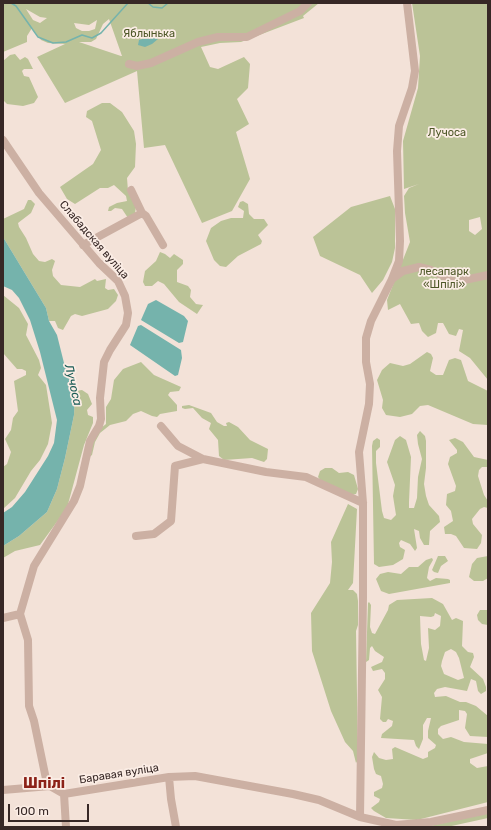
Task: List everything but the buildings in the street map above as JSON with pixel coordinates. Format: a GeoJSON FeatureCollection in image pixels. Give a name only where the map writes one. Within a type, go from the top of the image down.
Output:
{"type":"FeatureCollection","features":[{"type":"Feature","properties":{"kind":"street"},"geometry":{"type":"LineString","coordinates":[[129,64],[137,66],[151,63],[198,42],[218,37],[247,37],[300,11],[308,3]]}},
{"type":"Feature","properties":{"kind":"street"},"geometry":{"type":"LineString","coordinates":[[360,817],[363,503],[359,452],[369,404],[370,384],[366,362],[366,338],[370,321],[392,279],[399,261],[398,126],[412,88],[415,71],[407,3]]}},
{"type":"Feature","properties":{"kind":"street","name":"Слабадская вуліца"},"geometry":{"type":"LineString","coordinates":[[3,140],[39,193],[99,263],[118,281],[125,296],[128,313],[126,325],[104,362],[100,398],[101,419],[99,426],[90,441],[74,501],[34,566],[20,614]]}},
{"type":"Feature","properties":{"kind":"street"},"geometry":{"type":"LineString","coordinates":[[130,190],[163,245]]}},
{"type":"Feature","properties":{"kind":"street"},"geometry":{"type":"LineString","coordinates":[[83,244],[142,212]]}},
{"type":"Feature","properties":{"kind":"street"},"geometry":{"type":"LineString","coordinates":[[392,279],[403,271],[419,267],[431,270],[455,282],[488,275]]}},
{"type":"Feature","properties":{"kind":"street"},"geometry":{"type":"LineString","coordinates":[[161,426],[178,446],[203,459],[266,472],[306,477],[363,503]]}},
{"type":"Feature","properties":{"kind":"street"},"geometry":{"type":"LineString","coordinates":[[136,536],[154,534],[171,521],[176,466],[203,459]]}},
{"type":"Feature","properties":{"kind":"street"},"geometry":{"type":"LineString","coordinates":[[3,618],[20,614],[28,640],[29,706],[46,779],[50,786],[64,794],[66,827]]}},
{"type":"Feature","properties":{"kind":"street","name":"Баравая вуліца"},"geometry":{"type":"LineString","coordinates":[[64,794],[169,777],[195,776],[319,800],[360,817],[396,824],[431,822],[488,810]]}},
{"type":"Feature","properties":{"kind":"street"},"geometry":{"type":"LineString","coordinates":[[169,777],[171,800],[176,827]]}},
{"type":"Feature","properties":{"kind":"street"},"geometry":{"type":"LineString","coordinates":[[3,790],[50,786]]}},
{"type":"Feature","properties":{"kind":"green space","name":"Яблынька"},"geometry":{"type":"Polygon","coordinates":[[[3,3],[319,3],[303,16],[304,18],[241,42],[220,43],[201,47],[210,67],[218,69],[244,57],[250,64],[248,88],[237,99],[249,124],[236,132],[250,179],[232,211],[202,223],[165,145],[144,148],[137,71],[65,103],[37,57],[65,44],[48,43],[41,40],[32,28],[27,36],[27,42],[3,52],[3,3]],[[26,9],[33,20],[40,23],[47,18],[40,17],[26,9]],[[109,19],[103,24],[96,39],[91,42],[79,42],[122,56],[109,19]],[[97,20],[89,25],[74,23],[76,28],[82,31],[89,31],[95,29],[97,20]]]}},
{"type":"Feature","properties":{"kind":"green space"},"geometry":{"type":"Polygon","coordinates":[[[412,3],[488,3],[488,380],[470,358],[459,351],[463,330],[459,329],[456,336],[449,334],[443,323],[438,323],[436,333],[428,337],[422,331],[419,323],[411,324],[400,304],[388,310],[387,300],[410,242],[405,213],[404,196],[409,188],[419,184],[404,189],[403,141],[418,88],[420,56],[412,3]],[[480,217],[469,220],[469,231],[475,235],[482,229],[480,217]]]}},
{"type":"Feature","properties":{"kind":"green space"},"geometry":{"type":"Polygon","coordinates":[[[15,54],[20,60],[25,57],[28,59],[33,69],[24,69],[22,71],[24,76],[29,77],[38,97],[34,103],[23,106],[7,104],[3,100],[3,61],[10,55],[15,54]]]}},
{"type":"Feature","properties":{"kind":"green space"},"geometry":{"type":"Polygon","coordinates":[[[102,103],[110,103],[122,112],[134,131],[136,144],[135,167],[127,178],[128,191],[136,207],[135,213],[128,218],[122,209],[115,208],[108,211],[109,207],[117,203],[127,201],[126,196],[114,185],[108,188],[100,188],[75,204],[67,199],[60,187],[93,164],[101,150],[92,121],[86,117],[87,111],[102,103]]]}},
{"type":"Feature","properties":{"kind":"green space"},"geometry":{"type":"Polygon","coordinates":[[[390,196],[395,209],[395,248],[392,262],[383,280],[372,293],[360,275],[320,256],[313,237],[351,207],[390,196]]]}},
{"type":"Feature","properties":{"kind":"green space"},"geometry":{"type":"Polygon","coordinates":[[[28,200],[31,200],[35,204],[31,213],[18,223],[33,254],[39,261],[45,262],[52,259],[55,261],[52,270],[53,276],[61,285],[80,287],[95,279],[97,281],[106,279],[105,288],[108,290],[114,289],[118,295],[116,301],[108,309],[82,316],[75,314],[71,316],[63,330],[58,328],[55,321],[49,321],[46,308],[3,237],[3,219],[24,209],[28,200]]]}},
{"type":"Feature","properties":{"kind":"green space"},"geometry":{"type":"Polygon","coordinates":[[[243,201],[248,204],[249,214],[254,219],[264,219],[268,225],[258,235],[262,241],[261,244],[238,256],[226,267],[220,266],[214,260],[206,241],[211,228],[221,221],[231,218],[243,218],[244,211],[238,207],[240,202],[243,201]]]}},
{"type":"Feature","properties":{"kind":"green space"},"geometry":{"type":"Polygon","coordinates":[[[160,252],[170,258],[174,254],[183,260],[183,264],[177,270],[177,282],[188,286],[191,290],[190,297],[196,304],[203,305],[197,314],[179,302],[164,284],[158,281],[152,286],[145,286],[143,282],[145,271],[156,261],[160,252]]]}},
{"type":"Feature","properties":{"kind":"green space"},"geometry":{"type":"Polygon","coordinates":[[[3,295],[19,308],[28,324],[26,335],[39,360],[41,368],[38,375],[46,385],[52,423],[48,444],[40,460],[31,471],[15,498],[3,509],[3,467],[7,464],[11,452],[5,439],[11,430],[13,418],[18,411],[14,381],[26,375],[26,371],[17,369],[3,353],[3,295]]]}},
{"type":"Feature","properties":{"kind":"green space"},"geometry":{"type":"Polygon","coordinates":[[[427,352],[431,354],[433,358],[430,371],[436,375],[443,375],[449,360],[455,358],[461,360],[468,381],[488,391],[488,425],[473,424],[428,405],[420,406],[412,414],[400,417],[386,415],[382,408],[383,400],[377,380],[382,370],[390,363],[403,366],[410,364],[427,352]]]}},
{"type":"Feature","properties":{"kind":"green space"},"geometry":{"type":"Polygon","coordinates":[[[141,362],[154,375],[181,387],[179,391],[170,392],[168,395],[177,405],[177,411],[160,414],[157,417],[141,411],[133,414],[126,421],[110,425],[100,433],[95,442],[92,455],[88,458],[91,445],[100,429],[106,424],[106,407],[111,399],[114,380],[123,369],[141,362]]]}},
{"type":"Feature","properties":{"kind":"green space"},"geometry":{"type":"Polygon","coordinates":[[[82,390],[88,394],[92,404],[87,410],[88,415],[93,417],[93,423],[84,445],[67,508],[40,545],[15,551],[3,558],[3,546],[19,536],[47,512],[57,489],[65,458],[74,415],[75,391],[82,390]]]}},
{"type":"Feature","properties":{"kind":"green space"},"geometry":{"type":"Polygon","coordinates":[[[189,405],[211,413],[217,422],[224,426],[227,426],[226,423],[229,422],[238,427],[250,440],[268,449],[267,459],[264,462],[252,458],[224,460],[219,456],[218,440],[209,429],[211,423],[202,418],[193,408],[182,408],[182,406],[189,405]]]}},
{"type":"Feature","properties":{"kind":"green space"},"geometry":{"type":"Polygon","coordinates":[[[420,431],[425,436],[426,441],[426,468],[424,484],[426,496],[429,505],[439,516],[440,522],[430,531],[429,545],[424,545],[420,538],[419,531],[414,529],[417,548],[415,551],[410,544],[401,540],[399,543],[400,547],[405,550],[403,559],[393,565],[379,567],[374,564],[373,441],[377,438],[380,440],[380,447],[376,451],[376,463],[382,511],[384,518],[391,520],[396,515],[393,496],[395,485],[387,462],[395,440],[400,436],[406,440],[411,457],[409,508],[414,508],[417,498],[418,477],[422,459],[417,435],[420,431]]]}},
{"type":"Feature","properties":{"kind":"green space"},"geometry":{"type":"Polygon","coordinates":[[[455,438],[463,442],[474,457],[488,460],[488,467],[482,467],[479,470],[478,476],[484,495],[488,501],[488,508],[484,507],[480,509],[472,519],[473,524],[482,535],[481,543],[477,549],[464,548],[456,536],[445,534],[444,527],[453,521],[451,511],[446,505],[447,494],[455,491],[456,486],[448,464],[450,457],[457,453],[457,450],[449,440],[455,438]]]}},
{"type":"Feature","properties":{"kind":"green space"},"geometry":{"type":"Polygon","coordinates":[[[325,468],[332,468],[339,473],[348,472],[354,475],[358,489],[356,494],[351,495],[321,481],[318,477],[320,471],[325,468]]]}},
{"type":"Feature","properties":{"kind":"green space"},"geometry":{"type":"Polygon","coordinates":[[[348,504],[357,509],[353,583],[348,590],[353,590],[357,594],[358,601],[358,625],[356,631],[358,760],[356,763],[353,751],[345,742],[331,711],[312,651],[311,613],[330,583],[332,562],[331,542],[348,504]]]}},
{"type":"Feature","properties":{"kind":"green space"},"geometry":{"type":"Polygon","coordinates":[[[438,556],[445,556],[448,561],[441,566],[438,573],[432,570],[438,556]]]}},
{"type":"Feature","properties":{"kind":"green space"},"geometry":{"type":"Polygon","coordinates":[[[488,556],[488,578],[483,581],[474,581],[469,577],[472,564],[477,558],[488,556]]]}},
{"type":"Feature","properties":{"kind":"green space"},"geometry":{"type":"Polygon","coordinates":[[[432,558],[433,560],[429,567],[427,578],[430,581],[436,578],[448,579],[450,580],[450,583],[389,594],[381,591],[376,579],[380,574],[388,572],[401,574],[409,567],[418,567],[426,560],[432,558]]]}},
{"type":"Feature","properties":{"kind":"green space"},"geometry":{"type":"Polygon","coordinates":[[[432,598],[443,604],[452,620],[456,618],[463,621],[462,646],[468,652],[473,653],[474,657],[470,667],[483,679],[486,691],[481,694],[478,691],[476,681],[471,679],[467,691],[445,687],[437,689],[434,693],[435,697],[446,696],[460,702],[466,702],[476,706],[488,716],[488,737],[470,736],[465,728],[467,714],[465,711],[459,710],[459,720],[441,726],[438,729],[438,734],[443,739],[451,737],[464,742],[488,744],[488,753],[470,759],[470,763],[477,768],[488,766],[488,802],[417,820],[386,818],[371,808],[379,802],[380,799],[374,796],[374,792],[382,788],[383,784],[381,776],[376,774],[374,769],[372,757],[374,752],[379,758],[386,760],[393,759],[392,749],[395,747],[423,759],[428,757],[428,752],[435,748],[436,745],[428,738],[431,718],[427,718],[423,725],[423,739],[419,749],[414,740],[381,738],[382,734],[392,726],[393,721],[388,719],[386,722],[383,722],[380,719],[382,697],[378,690],[385,679],[385,673],[382,669],[373,671],[371,667],[382,662],[384,657],[375,651],[372,646],[370,648],[369,660],[366,662],[368,603],[369,602],[371,605],[370,627],[372,633],[375,634],[388,610],[389,605],[397,600],[432,598]],[[435,613],[434,616],[431,617],[420,616],[421,644],[424,660],[426,661],[429,648],[428,628],[435,630],[440,626],[441,616],[435,613]],[[451,649],[445,652],[442,661],[441,666],[444,674],[458,680],[464,678],[459,658],[456,652],[451,649]]]}},
{"type":"Feature","properties":{"kind":"green space"},"geometry":{"type":"Polygon","coordinates":[[[480,610],[488,610],[488,625],[482,624],[478,620],[477,615],[480,610]]]}},
{"type":"Feature","properties":{"kind":"green space"},"geometry":{"type":"Polygon","coordinates":[[[488,813],[488,818],[447,827],[425,827],[488,813]]]}},
{"type":"Feature","properties":{"kind":"water"},"geometry":{"type":"Polygon","coordinates":[[[152,36],[158,39],[152,44],[145,47],[138,45],[139,40],[146,38],[150,39],[152,36]]]}},
{"type":"Feature","properties":{"kind":"water","name":"Лучоса"},"geometry":{"type":"Polygon","coordinates":[[[3,237],[46,308],[49,321],[57,335],[64,363],[72,378],[75,391],[74,415],[65,458],[57,489],[47,512],[19,536],[3,546],[3,513],[12,507],[25,492],[48,456],[54,443],[57,420],[40,352],[30,320],[19,298],[12,290],[3,286],[3,237]]]}},
{"type":"Feature","properties":{"kind":"water"},"geometry":{"type":"Polygon","coordinates":[[[156,300],[184,316],[188,321],[183,342],[179,343],[141,320],[148,304],[156,300]]]}},
{"type":"Feature","properties":{"kind":"water"},"geometry":{"type":"Polygon","coordinates":[[[141,325],[181,350],[182,358],[178,375],[175,376],[130,345],[138,326],[141,325]]]}},
{"type":"Feature","properties":{"kind":"waterway"},"geometry":{"type":"LineString","coordinates":[[11,3],[16,6],[38,37],[53,43],[66,42],[82,35],[92,38],[101,33],[128,3]]}},
{"type":"Feature","properties":{"kind":"waterway"},"geometry":{"type":"LineString","coordinates":[[148,3],[153,7],[162,8],[168,3]]}},
{"type":"Feature","properties":{"kind":"district","name":"Шпілі"},"geometry":{"type":"Point","coordinates":[44,784]}},
{"type":"Feature","properties":{"kind":"park label","name":"лесапарк «Шпілі»"},"geometry":{"type":"Point","coordinates":[444,278]}}]}
